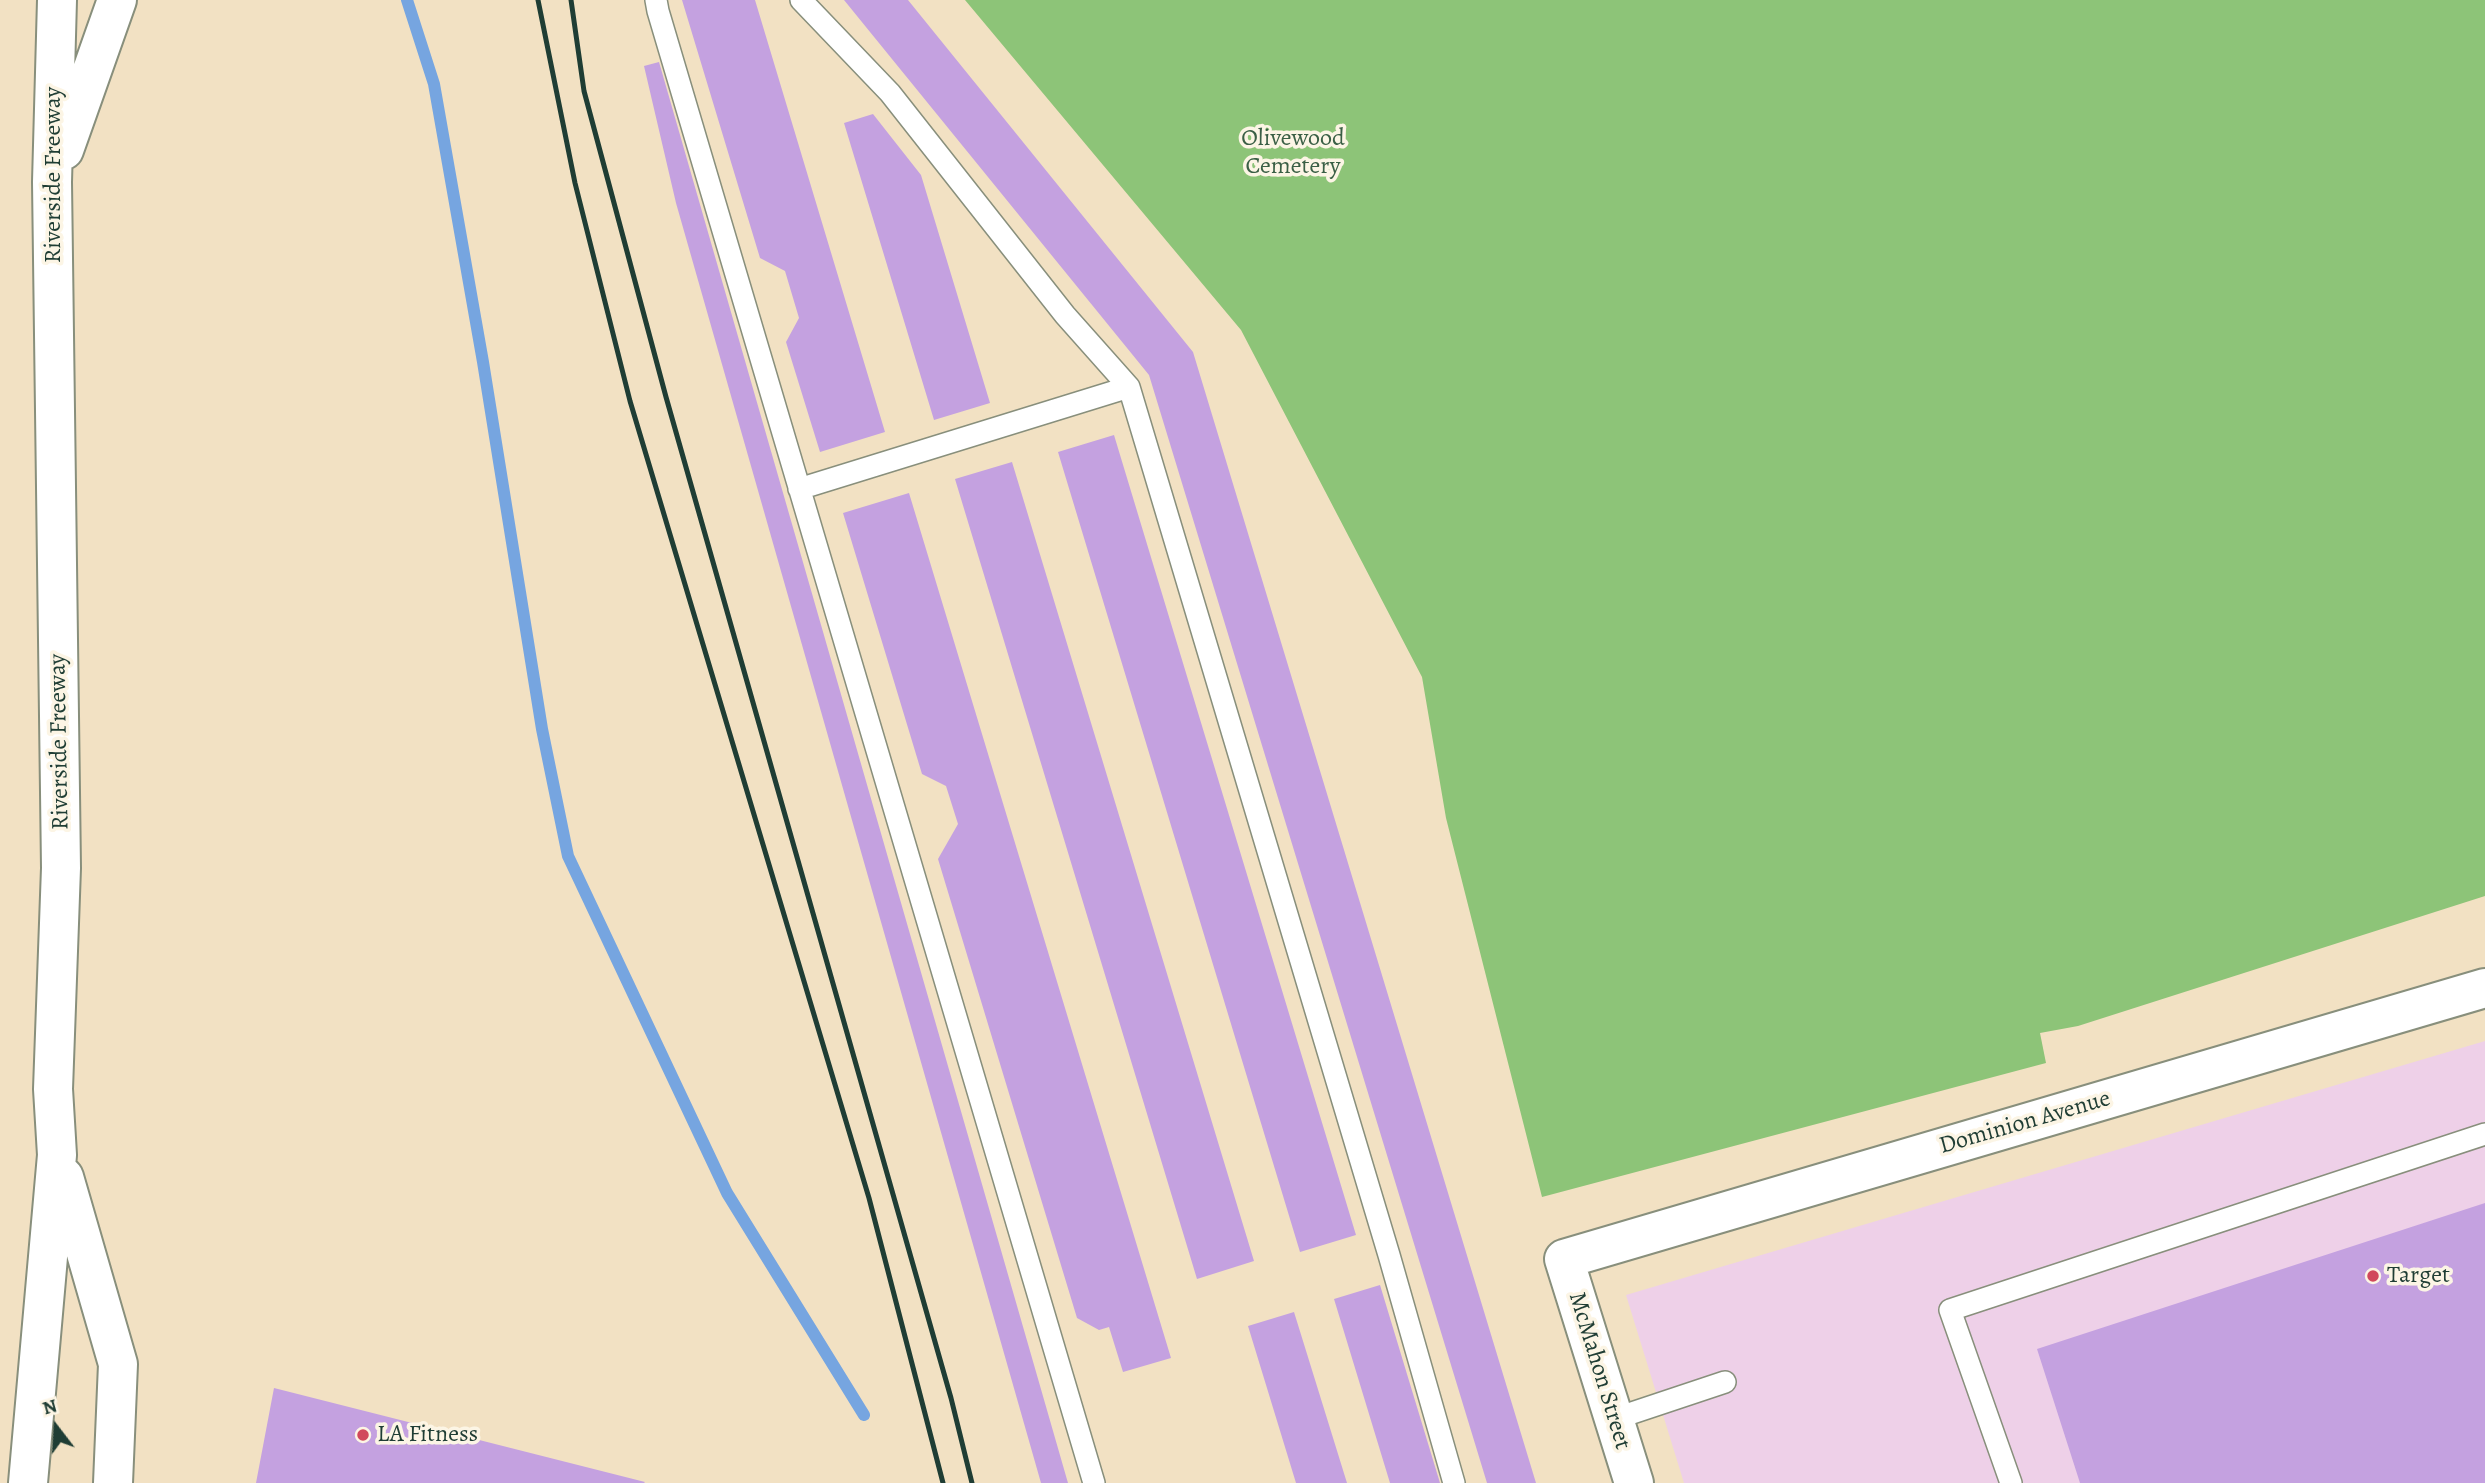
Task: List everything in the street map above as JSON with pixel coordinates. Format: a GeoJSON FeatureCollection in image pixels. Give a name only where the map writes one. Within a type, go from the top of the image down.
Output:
{"type":"FeatureCollection","features":[{"type":"Feature","properties":{"kind":"main road","name":"Riverside Freeway"},"geometry":{"type":"LineString","coordinates":[[28,1483],[57,1155],[53,1088],[61,869],[52,182],[57,0]]}},
{"type":"Feature","properties":{"kind":"main road"},"geometry":{"type":"LineString","coordinates":[[52,182],[117,0]]}},
{"type":"Feature","properties":{"kind":"main road","name":"Dominion Avenue"},"geometry":{"type":"LineString","coordinates":[[1564,1259],[2485,988]]}},
{"type":"Feature","properties":{"kind":"main road"},"geometry":{"type":"LineString","coordinates":[[57,1155],[118,1364],[113,1483]]}},
{"type":"Feature","properties":{"kind":"main road","name":"McMahon Street"},"geometry":{"type":"LineString","coordinates":[[1564,1259],[1634,1483]]}},
{"type":"Feature","properties":{"kind":"lane"},"geometry":{"type":"LineString","coordinates":[[656,0],[1094,1483]]}},
{"type":"Feature","properties":{"kind":"lane"},"geometry":{"type":"LineString","coordinates":[[801,0],[890,93],[1065,315],[1129,387],[1377,1215],[1454,1483]]}},
{"type":"Feature","properties":{"kind":"lane"},"geometry":{"type":"LineString","coordinates":[[799,489],[1129,387]]}},
{"type":"Feature","properties":{"kind":"lane"},"geometry":{"type":"LineString","coordinates":[[2011,1483],[1950,1310],[2485,1134]]}},
{"type":"Feature","properties":{"kind":"lane"},"geometry":{"type":"LineString","coordinates":[[1614,1419],[1725,1382]]}},
{"type":"Feature","properties":{"kind":"shaded area"},"geometry":{"type":"Polygon","coordinates":[[[2485,1041],[2485,1483],[1684,1483],[1626,1295],[2485,1041]]]}},
{"type":"Feature","properties":{"kind":"green space","name":"Olivewood Cemetery"},"geometry":{"type":"Polygon","coordinates":[[[965,0],[2485,0],[2485,896],[2078,1026],[2040,1033],[2046,1063],[1542,1197],[1446,818],[1422,677],[1241,330],[965,0]]]}},
{"type":"Feature","properties":{"kind":"building"},"geometry":{"type":"Polygon","coordinates":[[[682,0],[755,0],[885,432],[820,452],[786,342],[799,318],[785,271],[760,258],[682,0]]]}},
{"type":"Feature","properties":{"kind":"building"},"geometry":{"type":"Polygon","coordinates":[[[844,0],[908,0],[1193,352],[1536,1483],[1487,1483],[1149,375],[844,0]]]}},
{"type":"Feature","properties":{"kind":"building"},"geometry":{"type":"Polygon","coordinates":[[[659,62],[1068,1483],[1041,1483],[676,203],[644,66],[659,62]]]}},
{"type":"Feature","properties":{"kind":"building"},"geometry":{"type":"Polygon","coordinates":[[[873,114],[921,175],[990,403],[934,420],[844,123],[873,114]]]}},
{"type":"Feature","properties":{"kind":"building"},"geometry":{"type":"Polygon","coordinates":[[[1114,435],[1356,1235],[1300,1252],[1058,452],[1114,435]]]}},
{"type":"Feature","properties":{"kind":"building"},"geometry":{"type":"Polygon","coordinates":[[[1012,462],[1254,1261],[1197,1279],[955,479],[1012,462]]]}},
{"type":"Feature","properties":{"kind":"building"},"geometry":{"type":"Polygon","coordinates":[[[909,493],[1171,1358],[1123,1372],[1109,1327],[1099,1330],[1077,1318],[938,859],[958,824],[946,786],[922,774],[843,513],[909,493]]]}},
{"type":"Feature","properties":{"kind":"building","name":"Target"},"geometry":{"type":"Polygon","coordinates":[[[2485,1203],[2485,1483],[2080,1483],[2037,1349],[2485,1203]]]}},
{"type":"Feature","properties":{"kind":"building"},"geometry":{"type":"Polygon","coordinates":[[[1380,1285],[1440,1483],[1390,1483],[1334,1299],[1380,1285]]]}},
{"type":"Feature","properties":{"kind":"building"},"geometry":{"type":"Polygon","coordinates":[[[1294,1312],[1347,1483],[1296,1483],[1248,1326],[1294,1312]]]}},
{"type":"Feature","properties":{"kind":"building","name":"LA Fitness"},"geometry":{"type":"Polygon","coordinates":[[[274,1388],[645,1482],[256,1483],[274,1388]]]}},
{"type":"Feature","properties":{"kind":"waterway"},"geometry":{"type":"LineString","coordinates":[[407,0],[434,84],[483,362],[542,729],[568,856],[727,1193],[864,1415]]}},
{"type":"Feature","properties":{"kind":"railway"},"geometry":{"type":"LineString","coordinates":[[538,0],[575,183],[630,401],[869,1198],[943,1483]]}},
{"type":"Feature","properties":{"kind":"railway"},"geometry":{"type":"LineString","coordinates":[[571,0],[584,91],[666,397],[951,1398],[972,1483]]}},
{"type":"Feature","properties":{"kind":"place","name":"Target"},"geometry":{"type":"Point","coordinates":[2373,1276]}},
{"type":"Feature","properties":{"kind":"place","name":"LA Fitness"},"geometry":{"type":"Point","coordinates":[363,1435]}}]}
